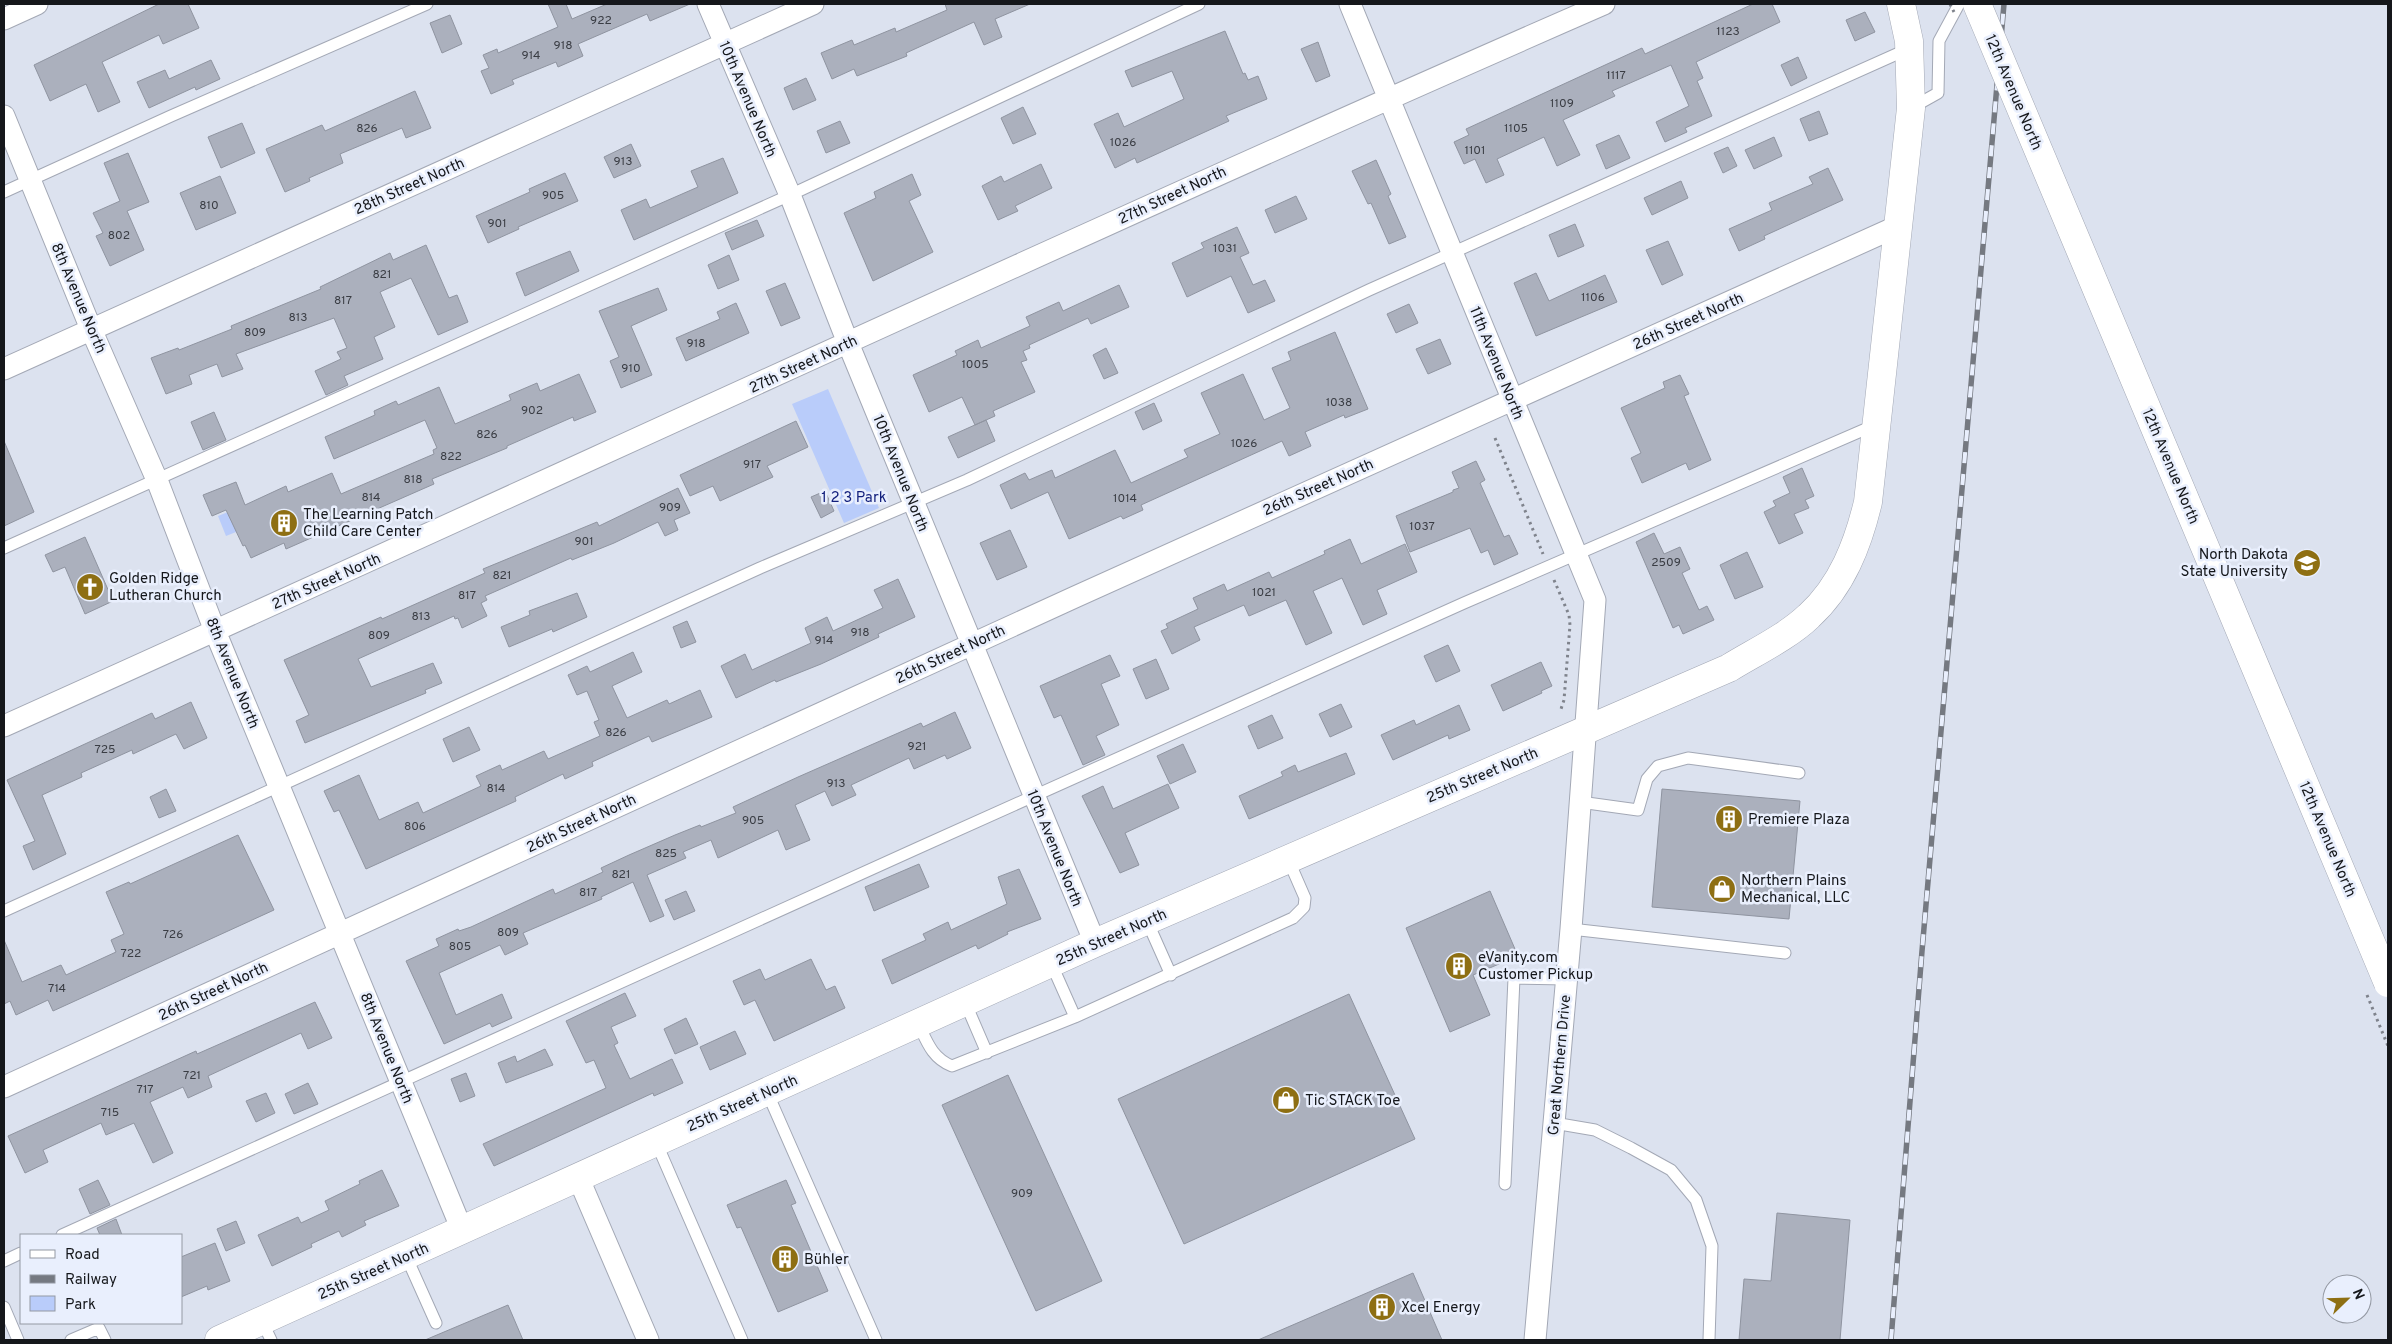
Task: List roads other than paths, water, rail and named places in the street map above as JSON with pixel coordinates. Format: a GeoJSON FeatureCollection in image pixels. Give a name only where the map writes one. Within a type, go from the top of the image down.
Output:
{"type":"FeatureCollection","features":[{"type":"Feature","properties":{"kind":"street"},"geometry":{"type":"LineString","coordinates":[[4,19],[37,4]]}},
{"type":"Feature","properties":{"kind":"street","name":"10th Avenue North"},"geometry":{"type":"LineString","coordinates":[[708,4],[790,195],[848,343],[1095,943]]}},
{"type":"Feature","properties":{"kind":"street","name":"28th Street North"},"geometry":{"type":"LineString","coordinates":[[4,369],[813,4]]}},
{"type":"Feature","properties":{"kind":"street","name":"11th Avenue North"},"geometry":{"type":"LineString","coordinates":[[1350,4],[1595,600],[1586,730]]}},
{"type":"Feature","properties":{"kind":"street","name":"27th Street North"},"geometry":{"type":"LineString","coordinates":[[4,726],[1388,98],[1604,4]]}},
{"type":"Feature","properties":{"kind":"street"},"geometry":{"type":"LineString","coordinates":[[1876,424],[1911,108],[1909,48],[1901,4]]}},
{"type":"Feature","properties":{"kind":"street","name":"12th Avenue North"},"geometry":{"type":"LineString","coordinates":[[1977,4],[2388,983]]}},
{"type":"Feature","properties":{"kind":"street","name":"8th Avenue North"},"geometry":{"type":"LineString","coordinates":[[4,116],[91,329],[157,480],[215,631],[462,1230]]}},
{"type":"Feature","properties":{"kind":"street","name":"26th Street North"},"geometry":{"type":"LineString","coordinates":[[4,1087],[972,644],[1898,226]]}},
{"type":"Feature","properties":{"kind":"street","name":"25th Street North"},"geometry":{"type":"LineString","coordinates":[[219,1340],[266,1331],[406,1256],[578,1177],[1095,943],[1729,668],[1809,617],[1830,594],[1861,534],[1868,502],[1876,424]]}},
{"type":"Feature","properties":{"kind":"street","name":"Great Northern Drive"},"geometry":{"type":"LineString","coordinates":[[1535,1340],[1571,929],[1586,730]]}},
{"type":"Feature","properties":{"kind":"street"},"geometry":{"type":"LineString","coordinates":[[578,1177],[648,1340]]}},
{"type":"Feature","properties":{"kind":"lane"},"geometry":{"type":"LineString","coordinates":[[4,192],[171,116],[427,4]]}},
{"type":"Feature","properties":{"kind":"lane"},"geometry":{"type":"LineString","coordinates":[[4,548],[790,195],[1199,4]]}},
{"type":"Feature","properties":{"kind":"lane"},"geometry":{"type":"LineString","coordinates":[[1911,108],[1938,92],[1939,41],[1959,4]]}},
{"type":"Feature","properties":{"kind":"lane"},"geometry":{"type":"LineString","coordinates":[[4,911],[760,568],[913,502],[1451,253],[1909,48]]}},
{"type":"Feature","properties":{"kind":"lane"},"geometry":{"type":"LineString","coordinates":[[64,1234],[1034,796],[1876,424]]}},
{"type":"Feature","properties":{"kind":"lane"},"geometry":{"type":"LineString","coordinates":[[1580,802],[1638,810],[1647,779],[1658,766],[1688,758],[1799,773]]}},
{"type":"Feature","properties":{"kind":"lane"},"geometry":{"type":"LineString","coordinates":[[918,1023],[931,1052],[942,1062],[952,1066],[1171,975],[1293,918],[1304,907],[1306,898],[1288,859]]}},
{"type":"Feature","properties":{"kind":"lane"},"geometry":{"type":"LineString","coordinates":[[1147,921],[1171,975]]}},
{"type":"Feature","properties":{"kind":"lane"},"geometry":{"type":"LineString","coordinates":[[1571,929],[1785,953]]}},
{"type":"Feature","properties":{"kind":"lane"},"geometry":{"type":"LineString","coordinates":[[1051,963],[1075,1016]]}},
{"type":"Feature","properties":{"kind":"lane"},"geometry":{"type":"LineString","coordinates":[[1505,1184],[1514,978],[1566,979]]}},
{"type":"Feature","properties":{"kind":"lane"},"geometry":{"type":"LineString","coordinates":[[965,1002],[987,1053]]}},
{"type":"Feature","properties":{"kind":"lane"},"geometry":{"type":"LineString","coordinates":[[767,1092],[876,1340]]}},
{"type":"Feature","properties":{"kind":"lane"},"geometry":{"type":"LineString","coordinates":[[1554,1123],[1596,1130],[1631,1148],[1671,1170],[1696,1200],[1712,1246],[1709,1340]]}},
{"type":"Feature","properties":{"kind":"lane"},"geometry":{"type":"LineString","coordinates":[[656,1142],[742,1340]]}},
{"type":"Feature","properties":{"kind":"lane"},"geometry":{"type":"LineString","coordinates":[[4,1261],[20,1253]]}},
{"type":"Feature","properties":{"kind":"lane"},"geometry":{"type":"LineString","coordinates":[[406,1256],[436,1323]]}},
{"type":"Feature","properties":{"kind":"lane"},"geometry":{"type":"LineString","coordinates":[[4,1307],[12,1337]]}},
{"type":"Feature","properties":{"kind":"lane"},"geometry":{"type":"LineString","coordinates":[[71,1340],[99,1328],[105,1340]]}},
{"type":"Feature","properties":{"kind":"railway"},"geometry":{"type":"LineString","coordinates":[[1891,1340],[1922,951],[2004,4]]}},
{"type":"Feature","properties":{"kind":"place","name":"The Learning Patch Child Care Center"},"geometry":{"type":"Point","coordinates":[284,523]}},
{"type":"Feature","properties":{"kind":"place","name":"North Dakota State University"},"geometry":{"type":"Point","coordinates":[2307,563]}},
{"type":"Feature","properties":{"kind":"place","name":"Golden Ridge Lutheran Church"},"geometry":{"type":"Point","coordinates":[90,587]}},
{"type":"Feature","properties":{"kind":"place","name":"Premiere Plaza"},"geometry":{"type":"Point","coordinates":[1729,819]}},
{"type":"Feature","properties":{"kind":"place","name":"Northern Plains Mechanical, LLC"},"geometry":{"type":"Point","coordinates":[1722,889]}},
{"type":"Feature","properties":{"kind":"place","name":"eVanity.com Customer Pickup"},"geometry":{"type":"Point","coordinates":[1459,966]}},
{"type":"Feature","properties":{"kind":"place","name":"Tic STACK Toe"},"geometry":{"type":"Point","coordinates":[1286,1100]}},
{"type":"Feature","properties":{"kind":"place","name":"Bühler"},"geometry":{"type":"Point","coordinates":[785,1259]}},
{"type":"Feature","properties":{"kind":"place","name":"Xcel Energy"},"geometry":{"type":"Point","coordinates":[1382,1307]}},
{"type":"Feature","properties":{"kind":"park label","name":"1 2 3 Park"},"geometry":{"type":"Point","coordinates":[854,497]}}]}
